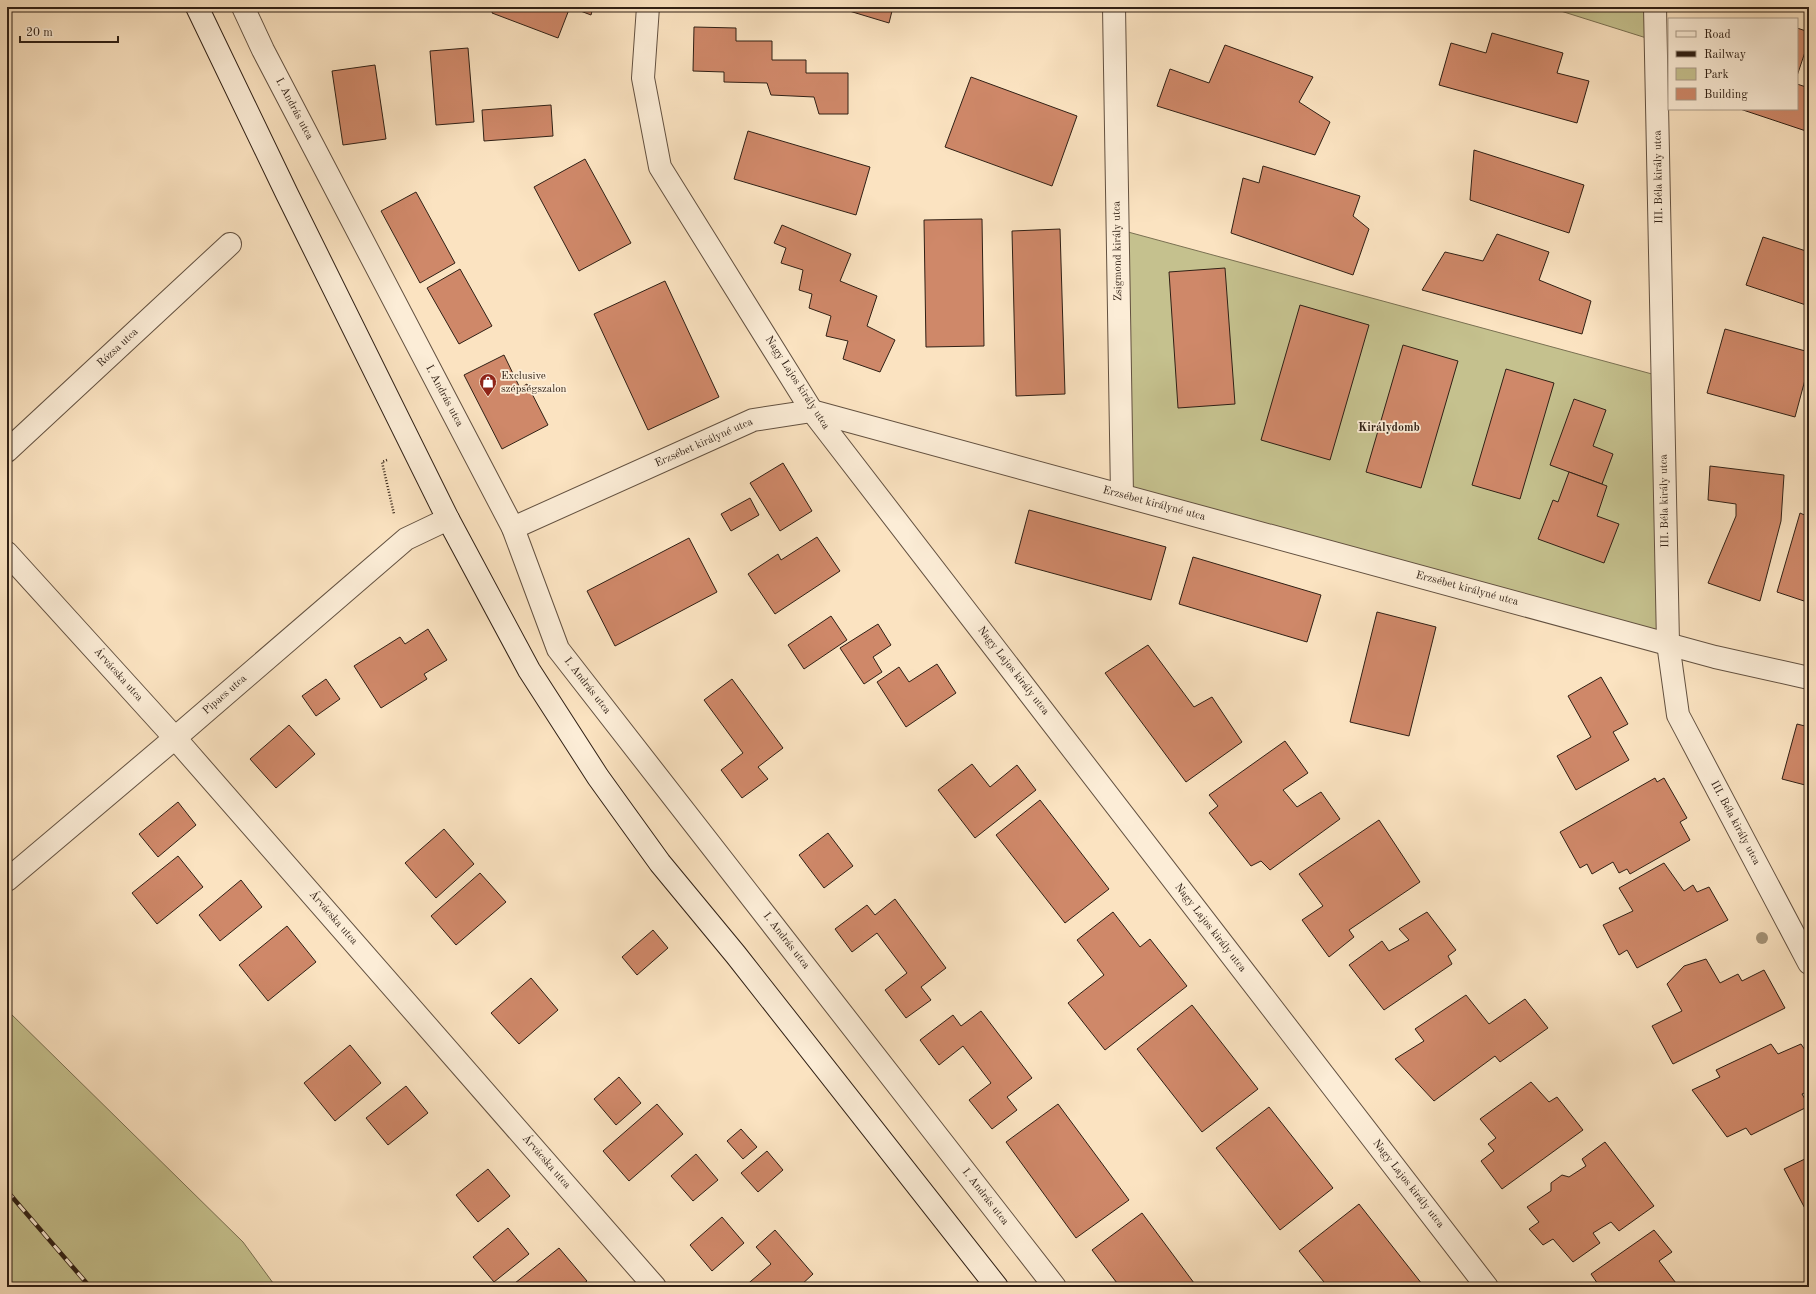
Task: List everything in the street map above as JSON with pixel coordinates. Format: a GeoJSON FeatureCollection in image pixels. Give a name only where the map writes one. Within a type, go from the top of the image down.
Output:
{"type":"FeatureCollection","features":[{"type":"Feature","properties":{"kind":"street"},"geometry":{"type":"LineString","coordinates":[[197,7],[287,194],[448,519],[529,670],[598,777],[660,863],[736,955],[997,1287]]}},
{"type":"Feature","properties":{"kind":"street","name":"I. András utca"},"geometry":{"type":"LineString","coordinates":[[243,7],[267,57],[512,528],[558,649],[1055,1287]]}},
{"type":"Feature","properties":{"kind":"street","name":"Nagy Lajos király utca"},"geometry":{"type":"LineString","coordinates":[[648,7],[643,78],[660,167],[812,411],[1487,1287]]}},
{"type":"Feature","properties":{"kind":"street","name":"Zsigmond király utca"},"geometry":{"type":"LineString","coordinates":[[1114,7],[1122,495]]}},
{"type":"Feature","properties":{"kind":"street","name":"III. Béla király utca"},"geometry":{"type":"LineString","coordinates":[[1655,7],[1668,643],[1678,715],[1809,963]]}},
{"type":"Feature","properties":{"kind":"street","name":"Rózsa utca"},"geometry":{"type":"LineString","coordinates":[[7,451],[230,244]]}},
{"type":"Feature","properties":{"kind":"street","name":"Erzsébet királyné utca"},"geometry":{"type":"LineString","coordinates":[[512,528],[753,420],[812,411],[1715,657],[1809,678]]}},
{"type":"Feature","properties":{"kind":"street","name":"Pipacs utca"},"geometry":{"type":"LineString","coordinates":[[7,880],[175,738],[406,539],[448,519]]}},
{"type":"Feature","properties":{"kind":"street","name":"Árvácska utca"},"geometry":{"type":"LineString","coordinates":[[7,553],[175,738],[655,1287]]}},
{"type":"Feature","properties":{"kind":"green space"},"geometry":{"type":"Polygon","coordinates":[[[1548,7],[1655,7],[1656,41],[1548,7]]]}},
{"type":"Feature","properties":{"kind":"green space"},"geometry":{"type":"Polygon","coordinates":[[[1117,229],[1663,377],[1667,643],[1122,495],[1117,229]]]}},
{"type":"Feature","properties":{"kind":"green space"},"geometry":{"type":"Polygon","coordinates":[[[7,1010],[243,1242],[276,1287],[7,1287],[7,1010]]]}},
{"type":"Feature","properties":{"kind":"building"},"geometry":{"type":"Polygon","coordinates":[[[494,7],[570,7],[558,38],[492,13],[494,7]]]}},
{"type":"Feature","properties":{"kind":"building"},"geometry":{"type":"Polygon","coordinates":[[[570,7],[593,7],[591,15],[570,7]]]}},
{"type":"Feature","properties":{"kind":"building"},"geometry":{"type":"Polygon","coordinates":[[[836,7],[893,7],[889,23],[836,7]]]}},
{"type":"Feature","properties":{"kind":"building"},"geometry":{"type":"Polygon","coordinates":[[[694,27],[736,28],[736,41],[772,41],[772,60],[806,60],[806,73],[848,73],[848,114],[819,114],[814,97],[771,95],[767,83],[724,82],[724,72],[693,71],[694,27]]]}},
{"type":"Feature","properties":{"kind":"building"},"geometry":{"type":"Polygon","coordinates":[[[1798,28],[1809,32],[1809,40],[1798,73],[1798,28]]]}},
{"type":"Feature","properties":{"kind":"building"},"geometry":{"type":"Polygon","coordinates":[[[1492,33],[1563,53],[1557,73],[1589,81],[1577,123],[1439,85],[1451,43],[1486,53],[1492,33]]]}},
{"type":"Feature","properties":{"kind":"building"},"geometry":{"type":"Polygon","coordinates":[[[1225,45],[1313,77],[1299,102],[1330,122],[1315,155],[1157,106],[1170,69],[1209,83],[1225,45]]]}},
{"type":"Feature","properties":{"kind":"building"},"geometry":{"type":"Polygon","coordinates":[[[468,48],[474,122],[436,125],[430,51],[468,48]]]}},
{"type":"Feature","properties":{"kind":"building"},"geometry":{"type":"Polygon","coordinates":[[[375,65],[386,139],[343,145],[332,71],[375,65]]]}},
{"type":"Feature","properties":{"kind":"building"},"geometry":{"type":"Polygon","coordinates":[[[971,77],[1077,116],[1052,186],[945,147],[971,77]]]}},
{"type":"Feature","properties":{"kind":"building"},"geometry":{"type":"Polygon","coordinates":[[[1798,84],[1809,88],[1809,132],[1743,110],[1798,110],[1798,84]]]}},
{"type":"Feature","properties":{"kind":"building"},"geometry":{"type":"Polygon","coordinates":[[[551,105],[553,136],[484,141],[482,110],[551,105]]]}},
{"type":"Feature","properties":{"kind":"building"},"geometry":{"type":"Polygon","coordinates":[[[748,131],[870,167],[856,215],[734,179],[748,131]]]}},
{"type":"Feature","properties":{"kind":"building"},"geometry":{"type":"Polygon","coordinates":[[[1474,150],[1584,185],[1569,233],[1470,200],[1474,150]]]}},
{"type":"Feature","properties":{"kind":"building"},"geometry":{"type":"Polygon","coordinates":[[[585,159],[631,243],[579,271],[534,187],[585,159]]]}},
{"type":"Feature","properties":{"kind":"building"},"geometry":{"type":"Polygon","coordinates":[[[1263,166],[1360,196],[1353,216],[1369,229],[1353,275],[1231,233],[1243,178],[1259,183],[1263,166]]]}},
{"type":"Feature","properties":{"kind":"building"},"geometry":{"type":"Polygon","coordinates":[[[416,192],[455,263],[420,283],[381,211],[416,192]]]}},
{"type":"Feature","properties":{"kind":"building"},"geometry":{"type":"Polygon","coordinates":[[[982,219],[984,346],[926,347],[924,220],[982,219]]]}},
{"type":"Feature","properties":{"kind":"building"},"geometry":{"type":"Polygon","coordinates":[[[782,225],[851,254],[840,281],[877,296],[867,326],[895,340],[880,372],[843,359],[848,341],[826,336],[831,316],[809,308],[812,294],[799,290],[803,270],[781,263],[786,248],[774,243],[782,225]]]}},
{"type":"Feature","properties":{"kind":"building"},"geometry":{"type":"Polygon","coordinates":[[[1060,229],[1065,394],[1016,396],[1012,231],[1060,229]]]}},
{"type":"Feature","properties":{"kind":"building"},"geometry":{"type":"Polygon","coordinates":[[[1497,234],[1549,252],[1539,280],[1591,301],[1582,334],[1422,290],[1445,252],[1483,261],[1497,234]]]}},
{"type":"Feature","properties":{"kind":"building"},"geometry":{"type":"Polygon","coordinates":[[[1763,237],[1809,252],[1809,306],[1746,285],[1763,237]]]}},
{"type":"Feature","properties":{"kind":"building"},"geometry":{"type":"Polygon","coordinates":[[[1225,268],[1235,404],[1178,408],[1169,272],[1225,268]]]}},
{"type":"Feature","properties":{"kind":"building"},"geometry":{"type":"Polygon","coordinates":[[[460,269],[492,326],[459,344],[427,288],[460,269]]]}},
{"type":"Feature","properties":{"kind":"building"},"geometry":{"type":"Polygon","coordinates":[[[665,281],[719,397],[648,430],[594,314],[665,281]]]}},
{"type":"Feature","properties":{"kind":"building"},"geometry":{"type":"Polygon","coordinates":[[[1300,305],[1369,325],[1330,460],[1261,440],[1300,305]]]}},
{"type":"Feature","properties":{"kind":"building"},"geometry":{"type":"Polygon","coordinates":[[[1725,329],[1809,352],[1809,365],[1795,417],[1707,393],[1725,329]]]}},
{"type":"Feature","properties":{"kind":"building"},"geometry":{"type":"Polygon","coordinates":[[[1403,345],[1458,361],[1421,488],[1366,472],[1403,345]]]}},
{"type":"Feature","properties":{"kind":"building"},"geometry":{"type":"Polygon","coordinates":[[[504,355],[520,388],[527,384],[548,425],[502,449],[464,375],[504,355]]]}},
{"type":"Feature","properties":{"kind":"building"},"geometry":{"type":"Polygon","coordinates":[[[1506,369],[1554,383],[1520,499],[1472,485],[1506,369]]]}},
{"type":"Feature","properties":{"kind":"building"},"geometry":{"type":"Polygon","coordinates":[[[1574,399],[1606,410],[1593,446],[1613,454],[1602,484],[1550,465],[1574,399]]]}},
{"type":"Feature","properties":{"kind":"building"},"geometry":{"type":"Polygon","coordinates":[[[783,463],[812,511],[780,531],[750,483],[783,463]]]}},
{"type":"Feature","properties":{"kind":"building"},"geometry":{"type":"Polygon","coordinates":[[[1710,466],[1784,475],[1781,521],[1760,601],[1708,583],[1736,516],[1736,504],[1708,500],[1710,466]]]}},
{"type":"Feature","properties":{"kind":"building"},"geometry":{"type":"Polygon","coordinates":[[[1569,472],[1607,486],[1597,516],[1619,524],[1604,563],[1538,539],[1553,500],[1558,502],[1569,472]]]}},
{"type":"Feature","properties":{"kind":"building"},"geometry":{"type":"Polygon","coordinates":[[[750,498],[759,515],[731,531],[721,514],[750,498]]]}},
{"type":"Feature","properties":{"kind":"building"},"geometry":{"type":"Polygon","coordinates":[[[1029,510],[1166,547],[1151,600],[1015,563],[1029,510]]]}},
{"type":"Feature","properties":{"kind":"building"},"geometry":{"type":"Polygon","coordinates":[[[1800,513],[1809,517],[1809,614],[1807,602],[1777,592],[1800,513]]]}},
{"type":"Feature","properties":{"kind":"building"},"geometry":{"type":"Polygon","coordinates":[[[817,537],[840,571],[775,614],[748,574],[778,554],[781,560],[817,537]]]}},
{"type":"Feature","properties":{"kind":"building"},"geometry":{"type":"Polygon","coordinates":[[[689,538],[717,592],[615,646],[587,591],[689,538]]]}},
{"type":"Feature","properties":{"kind":"building"},"geometry":{"type":"Polygon","coordinates":[[[1193,557],[1321,595],[1307,642],[1179,604],[1193,557]]]}},
{"type":"Feature","properties":{"kind":"building"},"geometry":{"type":"Polygon","coordinates":[[[1377,612],[1436,627],[1409,736],[1350,722],[1377,612]]]}},
{"type":"Feature","properties":{"kind":"building"},"geometry":{"type":"Polygon","coordinates":[[[831,616],[847,640],[804,669],[788,645],[831,616]]]}},
{"type":"Feature","properties":{"kind":"building"},"geometry":{"type":"Polygon","coordinates":[[[878,624],[891,645],[873,657],[882,672],[864,684],[840,648],[878,624]]]}},
{"type":"Feature","properties":{"kind":"building"},"geometry":{"type":"Polygon","coordinates":[[[428,629],[447,660],[424,674],[427,679],[381,708],[354,666],[400,637],[405,644],[428,629]]]}},
{"type":"Feature","properties":{"kind":"building"},"geometry":{"type":"Polygon","coordinates":[[[1148,645],[1194,707],[1212,697],[1242,742],[1186,782],[1105,673],[1148,645]]]}},
{"type":"Feature","properties":{"kind":"building"},"geometry":{"type":"Polygon","coordinates":[[[937,664],[956,693],[906,727],[877,682],[899,667],[909,682],[937,664]]]}},
{"type":"Feature","properties":{"kind":"building"},"geometry":{"type":"Polygon","coordinates":[[[1601,677],[1628,724],[1613,732],[1629,760],[1576,790],[1557,756],[1591,737],[1568,696],[1601,677]]]}},
{"type":"Feature","properties":{"kind":"building"},"geometry":{"type":"Polygon","coordinates":[[[326,679],[340,699],[316,716],[302,696],[326,679]]]}},
{"type":"Feature","properties":{"kind":"building"},"geometry":{"type":"Polygon","coordinates":[[[732,679],[783,748],[758,767],[768,779],[742,798],[721,770],[743,753],[704,700],[732,679]]]}},
{"type":"Feature","properties":{"kind":"building"},"geometry":{"type":"Polygon","coordinates":[[[1797,724],[1809,727],[1809,786],[1782,779],[1797,724]]]}},
{"type":"Feature","properties":{"kind":"building"},"geometry":{"type":"Polygon","coordinates":[[[289,725],[315,754],[276,788],[250,759],[289,725]]]}},
{"type":"Feature","properties":{"kind":"building"},"geometry":{"type":"Polygon","coordinates":[[[1285,741],[1308,773],[1283,790],[1297,807],[1321,792],[1340,819],[1270,870],[1261,861],[1251,866],[1209,813],[1218,806],[1209,795],[1285,741]]]}},
{"type":"Feature","properties":{"kind":"building"},"geometry":{"type":"Polygon","coordinates":[[[972,764],[990,787],[1017,765],[1036,790],[975,838],[938,790],[972,764]]]}},
{"type":"Feature","properties":{"kind":"building"},"geometry":{"type":"Polygon","coordinates":[[[1655,778],[1657,782],[1664,778],[1687,818],[1680,822],[1690,840],[1630,874],[1627,869],[1619,873],[1613,862],[1592,874],[1587,864],[1580,868],[1560,832],[1655,778]]]}},
{"type":"Feature","properties":{"kind":"building"},"geometry":{"type":"Polygon","coordinates":[[[1040,800],[1109,889],[1065,923],[996,835],[1040,800]]]}},
{"type":"Feature","properties":{"kind":"building"},"geometry":{"type":"Polygon","coordinates":[[[178,802],[196,825],[158,857],[139,834],[178,802]]]}},
{"type":"Feature","properties":{"kind":"building"},"geometry":{"type":"Polygon","coordinates":[[[1379,820],[1420,882],[1349,930],[1354,937],[1329,957],[1302,920],[1323,906],[1299,874],[1379,820]]]}},
{"type":"Feature","properties":{"kind":"building"},"geometry":{"type":"Polygon","coordinates":[[[444,829],[474,864],[436,898],[405,863],[444,829]]]}},
{"type":"Feature","properties":{"kind":"building"},"geometry":{"type":"Polygon","coordinates":[[[828,833],[853,866],[824,888],[799,855],[828,833]]]}},
{"type":"Feature","properties":{"kind":"building"},"geometry":{"type":"Polygon","coordinates":[[[178,856],[203,887],[157,924],[132,893],[178,856]]]}},
{"type":"Feature","properties":{"kind":"building"},"geometry":{"type":"Polygon","coordinates":[[[1664,863],[1684,891],[1693,885],[1697,892],[1709,887],[1728,920],[1637,968],[1627,950],[1619,955],[1603,925],[1633,911],[1619,888],[1664,863]]]}},
{"type":"Feature","properties":{"kind":"building"},"geometry":{"type":"Polygon","coordinates":[[[480,873],[506,902],[456,945],[431,916],[480,873]]]}},
{"type":"Feature","properties":{"kind":"building"},"geometry":{"type":"Polygon","coordinates":[[[241,880],[262,907],[220,941],[199,915],[241,880]]]}},
{"type":"Feature","properties":{"kind":"building"},"geometry":{"type":"Polygon","coordinates":[[[895,899],[946,968],[921,987],[931,1000],[906,1018],[885,990],[907,973],[877,933],[852,952],[835,929],[867,905],[875,915],[895,899]]]}},
{"type":"Feature","properties":{"kind":"building"},"geometry":{"type":"Polygon","coordinates":[[[1113,912],[1140,947],[1150,939],[1187,986],[1105,1050],[1068,1003],[1104,975],[1077,940],[1113,912]]]}},
{"type":"Feature","properties":{"kind":"building"},"geometry":{"type":"Polygon","coordinates":[[[1427,912],[1456,950],[1448,956],[1452,964],[1384,1010],[1349,965],[1382,941],[1389,951],[1409,940],[1399,929],[1427,912]]]}},
{"type":"Feature","properties":{"kind":"building"},"geometry":{"type":"Polygon","coordinates":[[[287,926],[316,962],[268,1001],[239,965],[287,926]]]}},
{"type":"Feature","properties":{"kind":"building"},"geometry":{"type":"Polygon","coordinates":[[[653,930],[668,948],[637,975],[622,957],[653,930]]]}},
{"type":"Feature","properties":{"kind":"building"},"geometry":{"type":"Polygon","coordinates":[[[1706,959],[1720,983],[1738,974],[1742,981],[1764,970],[1785,1008],[1673,1064],[1652,1026],[1682,1011],[1667,984],[1684,966],[1706,959]]]}},
{"type":"Feature","properties":{"kind":"building"},"geometry":{"type":"Polygon","coordinates":[[[531,978],[558,1010],[519,1044],[491,1013],[531,978]]]}},
{"type":"Feature","properties":{"kind":"building"},"geometry":{"type":"Polygon","coordinates":[[[1466,995],[1489,1024],[1525,999],[1548,1028],[1500,1062],[1495,1056],[1434,1101],[1395,1059],[1424,1041],[1415,1029],[1466,995]]]}},
{"type":"Feature","properties":{"kind":"building"},"geometry":{"type":"Polygon","coordinates":[[[1192,1005],[1258,1089],[1202,1132],[1137,1049],[1192,1005]]]}},
{"type":"Feature","properties":{"kind":"building"},"geometry":{"type":"Polygon","coordinates":[[[981,1011],[1032,1078],[1007,1097],[1017,1110],[992,1129],[969,1100],[991,1083],[963,1046],[939,1065],[920,1040],[953,1015],[961,1026],[981,1011]]]}},
{"type":"Feature","properties":{"kind":"building"},"geometry":{"type":"Polygon","coordinates":[[[1771,1044],[1778,1054],[1801,1044],[1809,1056],[1809,1091],[1802,1094],[1809,1106],[1751,1135],[1746,1128],[1727,1137],[1692,1090],[1720,1077],[1716,1070],[1771,1044]]]}},
{"type":"Feature","properties":{"kind":"building"},"geometry":{"type":"Polygon","coordinates":[[[350,1045],[381,1083],[335,1121],[304,1083],[350,1045]]]}},
{"type":"Feature","properties":{"kind":"building"},"geometry":{"type":"Polygon","coordinates":[[[619,1077],[641,1103],[616,1125],[594,1099],[619,1077]]]}},
{"type":"Feature","properties":{"kind":"building"},"geometry":{"type":"Polygon","coordinates":[[[1531,1082],[1549,1102],[1557,1097],[1583,1130],[1502,1189],[1481,1161],[1494,1151],[1488,1144],[1496,1138],[1480,1119],[1531,1082]]]}},
{"type":"Feature","properties":{"kind":"building"},"geometry":{"type":"Polygon","coordinates":[[[406,1086],[428,1113],[388,1145],[366,1118],[406,1086]]]}},
{"type":"Feature","properties":{"kind":"building"},"geometry":{"type":"Polygon","coordinates":[[[657,1104],[683,1134],[629,1181],[603,1151],[657,1104]]]}},
{"type":"Feature","properties":{"kind":"building"},"geometry":{"type":"Polygon","coordinates":[[[1058,1104],[1129,1200],[1076,1238],[1006,1142],[1058,1104]]]}},
{"type":"Feature","properties":{"kind":"building"},"geometry":{"type":"Polygon","coordinates":[[[1269,1107],[1333,1188],[1280,1230],[1216,1148],[1269,1107]]]}},
{"type":"Feature","properties":{"kind":"building"},"geometry":{"type":"Polygon","coordinates":[[[741,1129],[757,1147],[743,1159],[727,1141],[741,1129]]]}},
{"type":"Feature","properties":{"kind":"building"},"geometry":{"type":"Polygon","coordinates":[[[1605,1142],[1654,1206],[1619,1231],[1611,1222],[1593,1233],[1600,1243],[1573,1262],[1553,1239],[1543,1245],[1529,1229],[1539,1222],[1527,1207],[1551,1191],[1551,1183],[1562,1175],[1569,1177],[1586,1166],[1582,1159],[1605,1142]]]}},
{"type":"Feature","properties":{"kind":"building"},"geometry":{"type":"Polygon","coordinates":[[[767,1151],[783,1170],[758,1192],[741,1173],[767,1151]]]}},
{"type":"Feature","properties":{"kind":"building"},"geometry":{"type":"Polygon","coordinates":[[[696,1154],[718,1180],[693,1201],[671,1176],[696,1154]]]}},
{"type":"Feature","properties":{"kind":"building"},"geometry":{"type":"Polygon","coordinates":[[[1809,1157],[1809,1216],[1784,1169],[1809,1157]]]}},
{"type":"Feature","properties":{"kind":"building"},"geometry":{"type":"Polygon","coordinates":[[[488,1169],[510,1196],[478,1222],[456,1195],[488,1169]]]}},
{"type":"Feature","properties":{"kind":"building"},"geometry":{"type":"Polygon","coordinates":[[[1359,1204],[1422,1284],[1418,1287],[1328,1287],[1299,1251],[1359,1204]]]}},
{"type":"Feature","properties":{"kind":"building"},"geometry":{"type":"Polygon","coordinates":[[[1142,1213],[1197,1287],[1120,1287],[1092,1250],[1142,1213]]]}},
{"type":"Feature","properties":{"kind":"building"},"geometry":{"type":"Polygon","coordinates":[[[722,1217],[744,1243],[712,1271],[690,1245],[722,1217]]]}},
{"type":"Feature","properties":{"kind":"building"},"geometry":{"type":"Polygon","coordinates":[[[508,1228],[529,1254],[494,1282],[473,1257],[508,1228]]]}},
{"type":"Feature","properties":{"kind":"building"},"geometry":{"type":"Polygon","coordinates":[[[775,1230],[813,1274],[799,1287],[744,1287],[771,1264],[756,1247],[775,1230]]]}},
{"type":"Feature","properties":{"kind":"building"},"geometry":{"type":"Polygon","coordinates":[[[1654,1230],[1672,1252],[1659,1261],[1679,1287],[1600,1287],[1591,1274],[1654,1230]]]}},
{"type":"Feature","properties":{"kind":"building"},"geometry":{"type":"Polygon","coordinates":[[[559,1248],[587,1281],[579,1287],[510,1287],[559,1248]]]}},
{"type":"Feature","properties":{"kind":"building"},"geometry":{"type":"Polygon","coordinates":[[[1696,1283],[1699,1287],[1691,1287],[1696,1283]]]}},
{"type":"Feature","properties":{"kind":"railway"},"geometry":{"type":"LineString","coordinates":[[7,1191],[90,1287]]}},
{"type":"Feature","properties":{"kind":"place","name":"Exclusive szépségszalon"},"geometry":{"type":"Point","coordinates":[488,397]}},
{"type":"Feature","properties":{"kind":"district","name":"Királydomb"},"geometry":{"type":"Point","coordinates":[1389,428]}}]}
